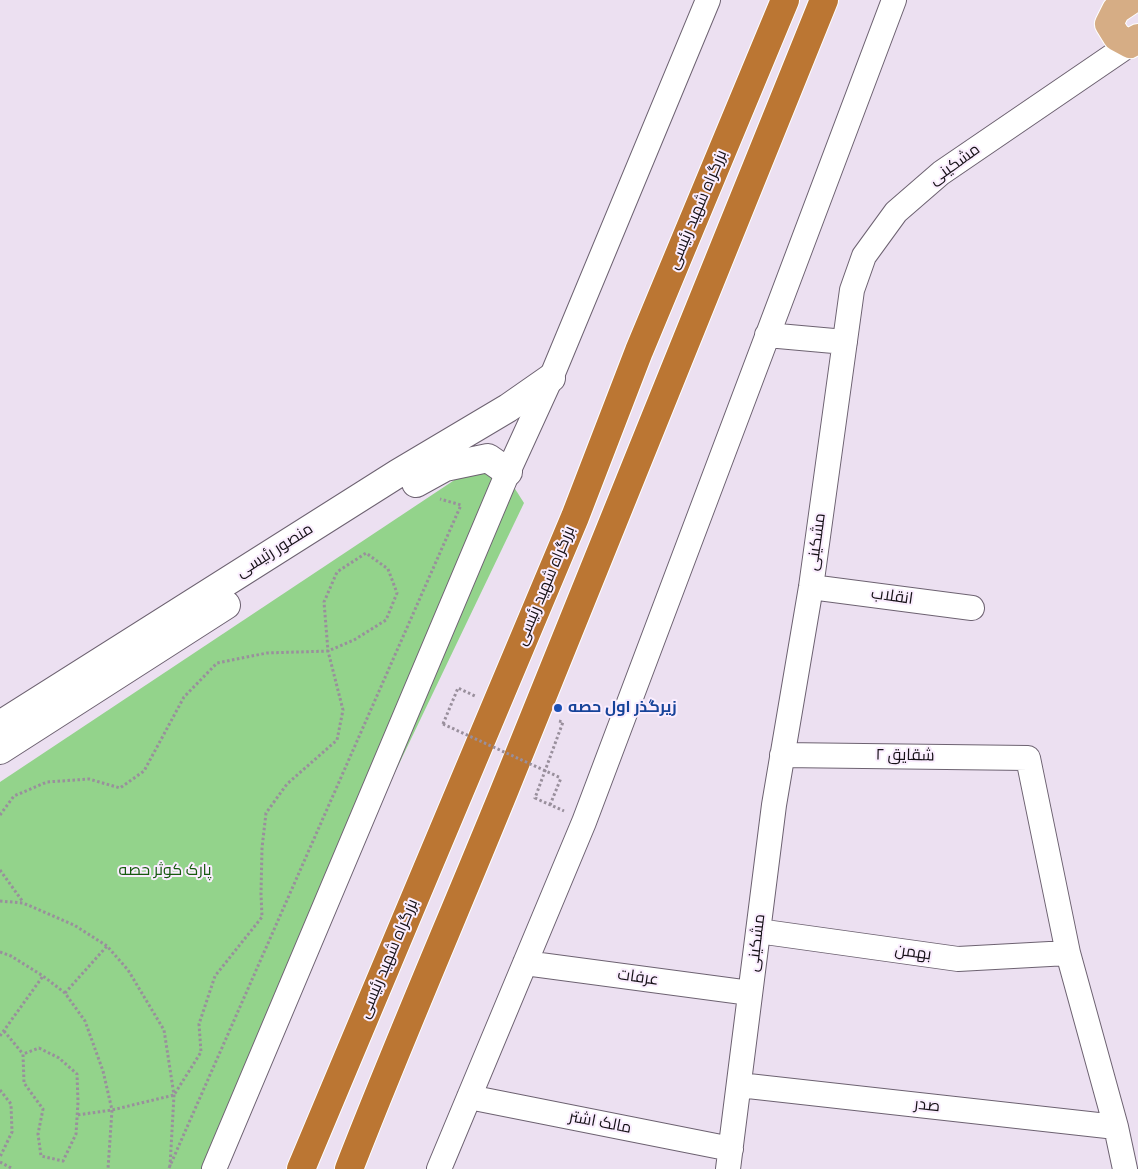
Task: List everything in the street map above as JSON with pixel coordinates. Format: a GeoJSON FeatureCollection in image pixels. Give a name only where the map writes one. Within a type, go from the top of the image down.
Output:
{"type":"FeatureCollection","features":[{"type":"Feature","properties":{"kind":"highway","name":"بزرگراه شهید رئیسی"},"geometry":{"type":"LineString","coordinates":[[301,1169],[575,517],[639,351],[785,0]]}},
{"type":"Feature","properties":{"kind":"highway"},"geometry":{"type":"LineString","coordinates":[[349,1169],[387,1072],[536,714],[824,0]]}},
{"type":"Feature","properties":{"kind":"main road"},"geometry":{"type":"LineString","coordinates":[[1131,0],[1116,10],[1109,24],[1117,38],[1134,41]]}},
{"type":"Feature","properties":{"kind":"main road","name":"منصور رئیسی"},"geometry":{"type":"LineString","coordinates":[[0,725],[397,474],[508,408],[550,378]]}},
{"type":"Feature","properties":{"kind":"main road","name":"منصور رئیسی"},"geometry":{"type":"LineString","coordinates":[[0,750],[405,489],[445,466],[488,458],[508,472]]}},
{"type":"Feature","properties":{"kind":"street"},"geometry":{"type":"LineString","coordinates":[[214,1169],[508,472],[550,378],[708,0]]}},
{"type":"Feature","properties":{"kind":"street"},"geometry":{"type":"LineString","coordinates":[[440,1169],[584,822],[894,0]]}},
{"type":"Feature","properties":{"kind":"street","name":"مشکینی"},"geometry":{"type":"LineString","coordinates":[[729,1159],[774,805],[811,587],[852,290],[864,256],[896,212],[941,173],[1134,41]]}},
{"type":"Feature","properties":{"kind":"street"},"geometry":{"type":"LineString","coordinates":[[767,335],[846,342]]}},
{"type":"Feature","properties":{"kind":"street","name":"انقلاب"},"geometry":{"type":"LineString","coordinates":[[811,587],[972,608]]}},
{"type":"Feature","properties":{"kind":"street","name":"شقایق ۲"},"geometry":{"type":"LineString","coordinates":[[782,755],[1028,758],[1068,953]]}},
{"type":"Feature","properties":{"kind":"street","name":"بهمن"},"geometry":{"type":"LineString","coordinates":[[758,931],[958,959],[1068,953]]}},
{"type":"Feature","properties":{"kind":"street"},"geometry":{"type":"LineString","coordinates":[[1068,953],[1116,1127],[1125,1169]]}},
{"type":"Feature","properties":{"kind":"street","name":"عرفات"},"geometry":{"type":"LineString","coordinates":[[525,964],[750,993]]}},
{"type":"Feature","properties":{"kind":"street","name":"صدر"},"geometry":{"type":"LineString","coordinates":[[739,1085],[1116,1127]]}},
{"type":"Feature","properties":{"kind":"street","name":"مالک اشتر"},"geometry":{"type":"LineString","coordinates":[[469,1098],[729,1159]]}},
{"type":"Feature","properties":{"kind":"path"},"geometry":{"type":"LineString","coordinates":[[169,1169],[461,505],[405,489]]}},
{"type":"Feature","properties":{"kind":"path"},"geometry":{"type":"LineString","coordinates":[[0,815],[14,796],[47,782],[89,779],[120,788],[144,771],[184,697],[217,663],[267,652],[328,651],[354,640],[386,620],[397,593],[388,569],[366,553],[337,572],[324,602],[328,651],[343,710],[337,740],[288,784],[266,813],[262,848],[262,917],[215,976],[199,1024],[201,1052],[174,1095],[112,1110],[77,1115]]}},
{"type":"Feature","properties":{"kind":"path"},"geometry":{"type":"LineString","coordinates":[[458,688],[444,724],[561,778],[550,804]]}},
{"type":"Feature","properties":{"kind":"path"},"geometry":{"type":"LineString","coordinates":[[536,714],[563,722],[535,798],[584,822]]}},
{"type":"Feature","properties":{"kind":"path"},"geometry":{"type":"LineString","coordinates":[[0,870],[23,903]]}},
{"type":"Feature","properties":{"kind":"path"},"geometry":{"type":"LineString","coordinates":[[0,901],[23,903],[74,925],[107,946],[128,970],[164,1030],[174,1095],[169,1169]]}},
{"type":"Feature","properties":{"kind":"path"},"geometry":{"type":"LineString","coordinates":[[65,993],[107,946]]}},
{"type":"Feature","properties":{"kind":"path"},"geometry":{"type":"LineString","coordinates":[[0,952],[11,956],[43,976],[65,993],[85,1021],[103,1071],[112,1110],[108,1169]]}},
{"type":"Feature","properties":{"kind":"path"},"geometry":{"type":"LineString","coordinates":[[0,1036],[43,976]]}},
{"type":"Feature","properties":{"kind":"path"},"geometry":{"type":"LineString","coordinates":[[4,1030],[23,1054],[24,1083],[43,1109],[38,1134],[41,1156],[63,1161],[76,1134],[78,1102],[76,1074],[59,1058],[40,1048],[23,1054]]}},
{"type":"Feature","properties":{"kind":"path"},"geometry":{"type":"LineString","coordinates":[[0,1090],[11,1104],[12,1132],[0,1156]]}},
{"type":"Feature","properties":{"kind":"path"},"geometry":{"type":"LineString","coordinates":[[0,1162],[13,1169]]}},
{"type":"Feature","properties":{"kind":"green space","name":"پارک کوثر حصه"},"geometry":{"type":"Polygon","coordinates":[[[468,471],[505,473],[524,503],[205,1169],[0,1169],[0,782],[468,471]]]}},
{"type":"Feature","properties":{"kind":"place","name":"زیرگذر اول حصه"},"geometry":{"type":"Point","coordinates":[558,708]}}]}
